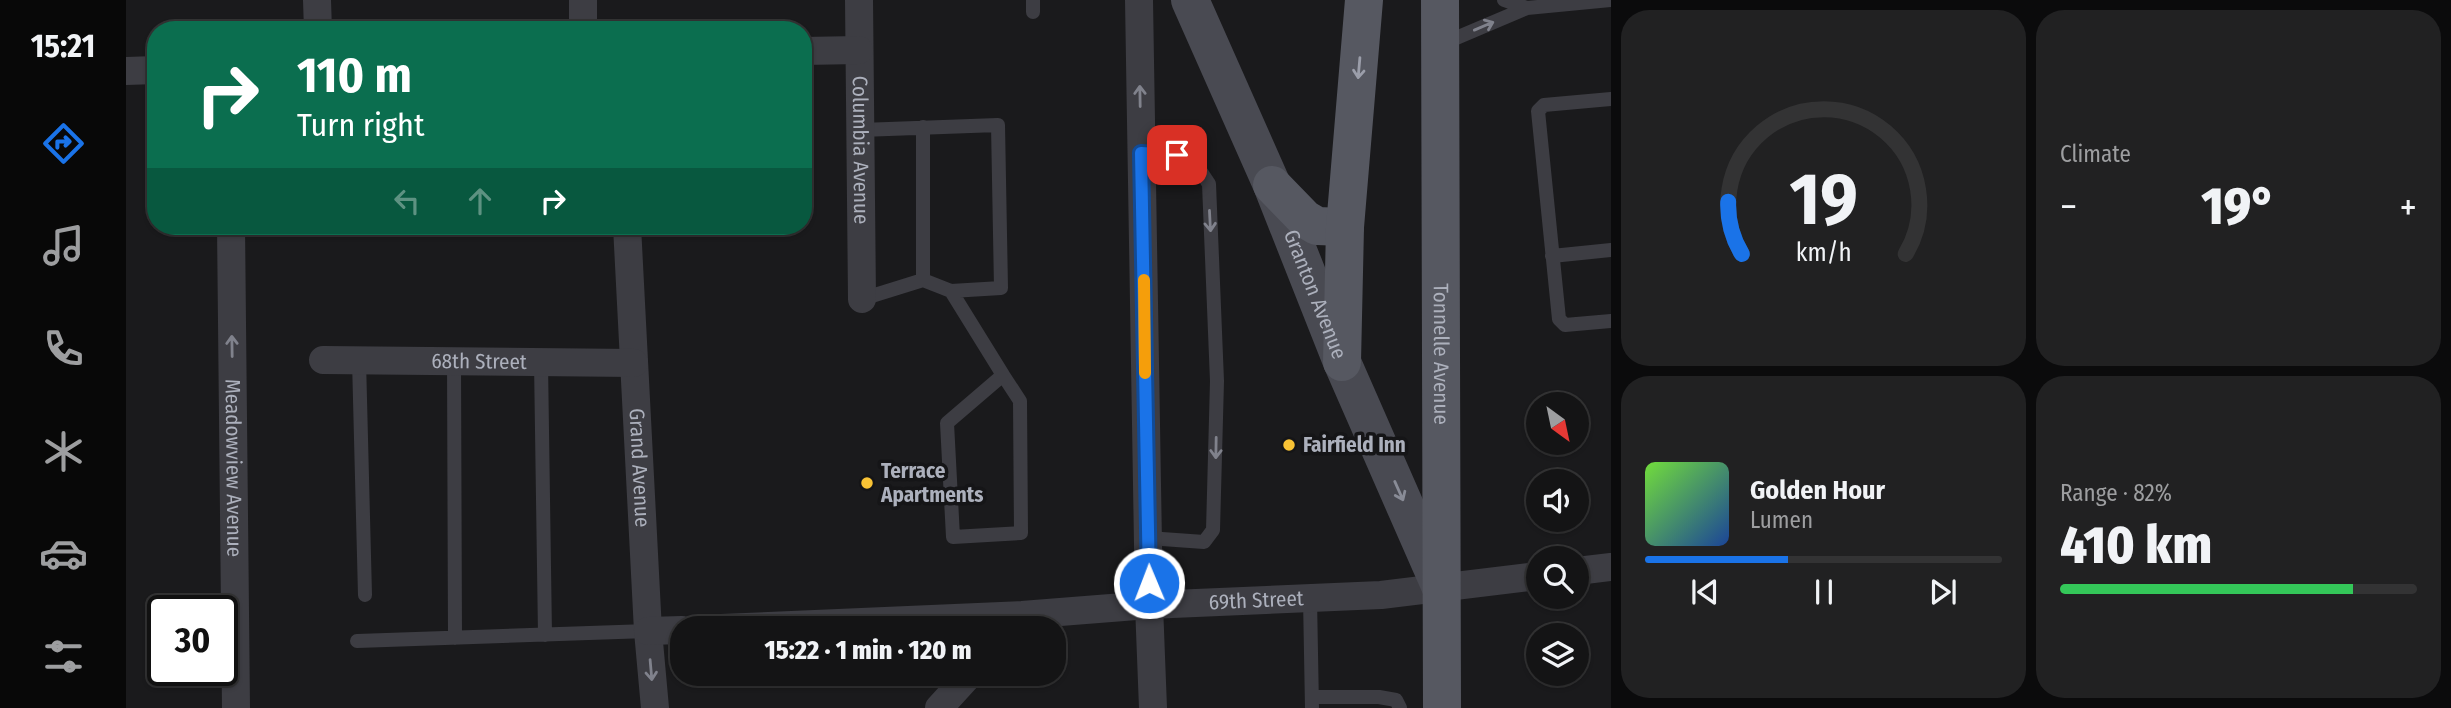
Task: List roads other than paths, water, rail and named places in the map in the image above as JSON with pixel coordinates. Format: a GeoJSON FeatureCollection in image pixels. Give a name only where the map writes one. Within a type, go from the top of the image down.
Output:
{"type":"FeatureCollection","features":[{"type":"Feature","properties":{"kind":"main road"},"geometry":{"type":"LineString","coordinates":[[1342,362],[1345,227],[1364,0]]}},
{"type":"Feature","properties":{"kind":"main road","name":"Tonnelle Avenue"},"geometry":{"type":"LineString","coordinates":[[1440,0],[1442,708]]}},
{"type":"Feature","properties":{"kind":"main road"},"geometry":{"type":"LineString","coordinates":[[1272,186],[1305,219],[1317,226],[1345,227]]}},
{"type":"Feature","properties":{"kind":"street"},"geometry":{"type":"LineString","coordinates":[[317,0],[318,21]]}},
{"type":"Feature","properties":{"kind":"street"},"geometry":{"type":"LineString","coordinates":[[583,0],[583,21]]}},
{"type":"Feature","properties":{"kind":"street","name":"Columbia Avenue"},"geometry":{"type":"LineString","coordinates":[[859,0],[862,299]]}},
{"type":"Feature","properties":{"kind":"street"},"geometry":{"type":"LineString","coordinates":[[1139,0],[1153,708]]}},
{"type":"Feature","properties":{"kind":"street","name":"Granton Avenue"},"geometry":{"type":"LineString","coordinates":[[1190,0],[1272,186],[1342,362],[1441,588]]}},
{"type":"Feature","properties":{"kind":"street"},"geometry":{"type":"LineString","coordinates":[[812,51],[859,50]]}},
{"type":"Feature","properties":{"kind":"street"},"geometry":{"type":"LineString","coordinates":[[126,71],[147,71]]}},
{"type":"Feature","properties":{"kind":"street","name":"Meadowview Avenue"},"geometry":{"type":"LineString","coordinates":[[230,235],[236,708]]}},
{"type":"Feature","properties":{"kind":"street","name":"Grand Avenue"},"geometry":{"type":"LineString","coordinates":[[627,235],[648,631],[655,708]]}},
{"type":"Feature","properties":{"kind":"street","name":"68th Street"},"geometry":{"type":"LineString","coordinates":[[323,360],[634,363]]}},
{"type":"Feature","properties":{"kind":"street"},"geometry":{"type":"LineString","coordinates":[[1589,570],[1611,567]]}},
{"type":"Feature","properties":{"kind":"street","name":"69th Street"},"geometry":{"type":"LineString","coordinates":[[1064,616],[1149,605],[1381,596],[1526,577]]}},
{"type":"Feature","properties":{"kind":"street"},"geometry":{"type":"LineString","coordinates":[[648,631],[670,630]]}},
{"type":"Feature","properties":{"kind":"street"},"geometry":{"type":"LineString","coordinates":[[939,708],[959,686]]}},
{"type":"Feature","properties":{"kind":"lane"},"geometry":{"type":"LineString","coordinates":[[1504,0],[1527,8]]}},
{"type":"Feature","properties":{"kind":"lane"},"geometry":{"type":"LineString","coordinates":[[1440,45],[1527,8],[1611,0]]}},
{"type":"Feature","properties":{"kind":"lane"},"geometry":{"type":"LineString","coordinates":[[1611,99],[1544,105],[1538,111],[1559,318],[1565,325],[1611,321]]}},
{"type":"Feature","properties":{"kind":"lane"},"geometry":{"type":"LineString","coordinates":[[862,130],[998,125],[1001,288],[951,291],[923,280],[862,299]]}},
{"type":"Feature","properties":{"kind":"lane"},"geometry":{"type":"LineString","coordinates":[[923,127],[923,280]]}},
{"type":"Feature","properties":{"kind":"lane"},"geometry":{"type":"LineString","coordinates":[[1141,153],[1177,155],[1195,163],[1209,184],[1217,381],[1213,530],[1204,542],[1148,538]]}},
{"type":"Feature","properties":{"kind":"lane"},"geometry":{"type":"LineString","coordinates":[[1552,256],[1611,250]]}},
{"type":"Feature","properties":{"kind":"lane"},"geometry":{"type":"LineString","coordinates":[[951,291],[1020,401],[1021,533],[953,537],[947,423],[1003,375]]}},
{"type":"Feature","properties":{"kind":"lane"},"geometry":{"type":"LineString","coordinates":[[359,360],[365,595]]}},
{"type":"Feature","properties":{"kind":"lane"},"geometry":{"type":"LineString","coordinates":[[454,361],[455,638]]}},
{"type":"Feature","properties":{"kind":"lane"},"geometry":{"type":"LineString","coordinates":[[541,362],[545,635]]}},
{"type":"Feature","properties":{"kind":"lane"},"geometry":{"type":"LineString","coordinates":[[1310,598],[1312,703],[1379,697],[1396,700],[1400,708]]}},
{"type":"Feature","properties":{"kind":"lane"},"geometry":{"type":"LineString","coordinates":[[357,641],[648,631]]}},
{"type":"Feature","properties":{"kind":"place","name":"Fairfield Inn"},"geometry":{"type":"Point","coordinates":[1289,445]}},
{"type":"Feature","properties":{"kind":"place","name":"Terrace Apartments"},"geometry":{"type":"Point","coordinates":[867,483]}}]}
